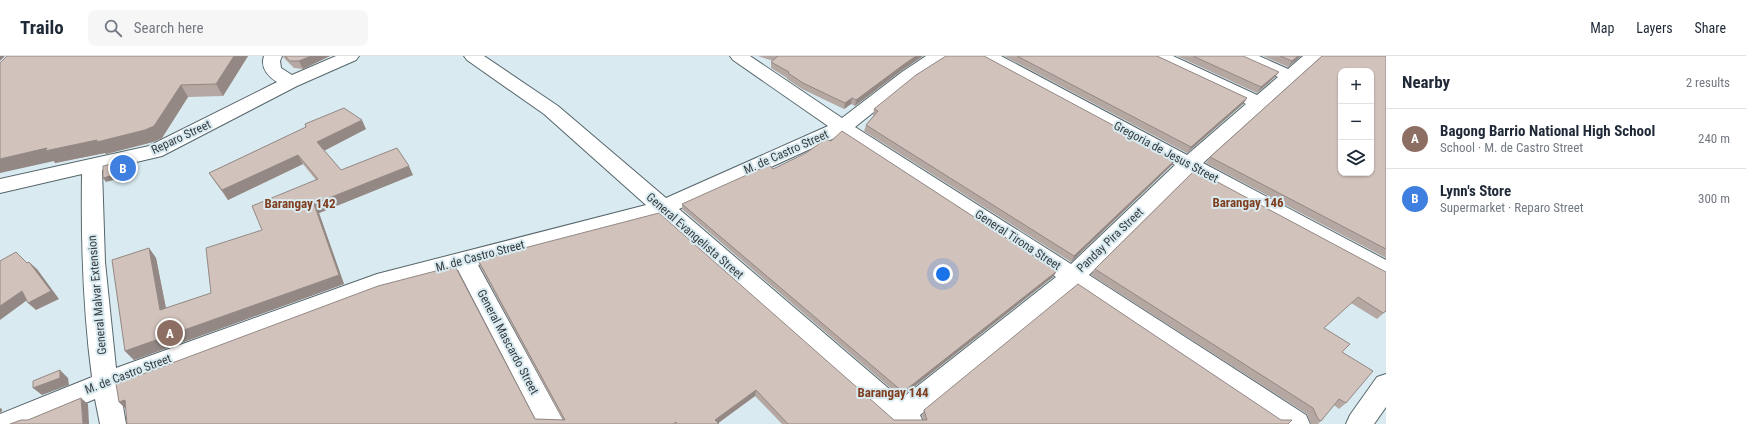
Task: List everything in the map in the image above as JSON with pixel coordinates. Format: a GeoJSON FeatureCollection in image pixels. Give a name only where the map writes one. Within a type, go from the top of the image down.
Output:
{"type":"FeatureCollection","features":[{"type":"Feature","properties":{"kind":"street"},"geometry":{"type":"LineString","coordinates":[[273,56],[271,64],[273,70],[290,82]]}},
{"type":"Feature","properties":{"kind":"street","name":"Reparo Street"},"geometry":{"type":"LineString","coordinates":[[0,186],[92,164],[145,154],[163,148],[290,82],[350,56]]}},
{"type":"Feature","properties":{"kind":"street","name":"General Evangelista Street"},"geometry":{"type":"LineString","coordinates":[[473,56],[551,110],[906,419]]}},
{"type":"Feature","properties":{"kind":"street","name":"General Tirona Street"},"geometry":{"type":"LineString","coordinates":[[739,56],[842,127],[1073,276],[1298,424]]}},
{"type":"Feature","properties":{"kind":"street","name":"M. de Castro Street"},"geometry":{"type":"LineString","coordinates":[[5,424],[105,382],[377,283],[663,208],[842,127],[908,76],[938,56]]}},
{"type":"Feature","properties":{"kind":"street","name":"Gregoria de Jesus Street"},"geometry":{"type":"LineString","coordinates":[[988,56],[1386,270]]}},
{"type":"Feature","properties":{"kind":"street"},"geometry":{"type":"LineString","coordinates":[[1159,56],[1259,103]]}},
{"type":"Feature","properties":{"kind":"street"},"geometry":{"type":"LineString","coordinates":[[1245,56],[1290,76]]}},
{"type":"Feature","properties":{"kind":"street","name":"Panday Pira Street"},"geometry":{"type":"LineString","coordinates":[[906,419],[1073,276],[1189,164],[1313,56]]}},
{"type":"Feature","properties":{"kind":"street","name":"General Malvar Extension"},"geometry":{"type":"LineString","coordinates":[[92,164],[92,236],[105,382],[114,424]]}},
{"type":"Feature","properties":{"kind":"street","name":"General Mascardo Street"},"geometry":{"type":"LineString","coordinates":[[464,260],[552,424]]}},
{"type":"Feature","properties":{"kind":"street"},"geometry":{"type":"LineString","coordinates":[[1359,424],[1386,385]]}},
{"type":"Feature","properties":{"kind":"building"},"geometry":{"type":"Polygon","coordinates":[[[7,56],[234,56],[216,84],[181,85],[154,126],[145,130],[97,142],[97,140],[45,151],[47,148],[0,159],[0,63],[7,56]]]}},
{"type":"Feature","properties":{"kind":"building"},"geometry":{"type":"Polygon","coordinates":[[[285,56],[311,56],[299,61],[290,61],[285,56]]]}},
{"type":"Feature","properties":{"kind":"building"},"geometry":{"type":"Polygon","coordinates":[[[778,56],[916,56],[856,100],[852,98],[845,103],[803,83],[788,73],[789,72],[771,62],[778,56]]]}},
{"type":"Feature","properties":{"kind":"building"},"geometry":{"type":"Polygon","coordinates":[[[946,56],[984,56],[1176,159],[1074,256],[866,125],[878,111],[874,109],[916,75],[946,56]]]}},
{"type":"Feature","properties":{"kind":"building"},"geometry":{"type":"Polygon","coordinates":[[[1017,56],[1157,56],[1247,98],[1191,147],[1017,56]]]}},
{"type":"Feature","properties":{"kind":"building"},"geometry":{"type":"Polygon","coordinates":[[[1193,56],[1243,56],[1279,72],[1261,87],[1193,56]]]}},
{"type":"Feature","properties":{"kind":"building"},"geometry":{"type":"Polygon","coordinates":[[[1280,56],[1298,56],[1292,61],[1280,56]]]}},
{"type":"Feature","properties":{"kind":"building"},"geometry":{"type":"Polygon","coordinates":[[[1322,56],[1386,56],[1386,249],[1210,157],[1322,56]]]}},
{"type":"Feature","properties":{"kind":"building"},"geometry":{"type":"Polygon","coordinates":[[[344,108],[362,120],[317,142],[341,170],[397,148],[409,166],[314,204],[339,275],[125,351],[112,260],[149,248],[160,310],[211,293],[206,248],[262,230],[252,206],[318,179],[298,155],[222,190],[209,173],[306,127],[305,124],[344,108]]]}},
{"type":"Feature","properties":{"kind":"building"},"geometry":{"type":"Polygon","coordinates":[[[842,131],[1057,271],[903,392],[682,204],[769,165],[773,169],[806,153],[826,139],[831,141],[842,131]]]}},
{"type":"Feature","properties":{"kind":"building"},"geometry":{"type":"Polygon","coordinates":[[[125,161],[125,172],[103,178],[103,166],[125,161]]]}},
{"type":"Feature","properties":{"kind":"building"},"geometry":{"type":"Polygon","coordinates":[[[1195,170],[1386,272],[1386,311],[1383,313],[1358,297],[1324,328],[1350,344],[1342,352],[1373,371],[1346,403],[1339,399],[1321,421],[1318,419],[1313,408],[1095,269],[1195,170]]]}},
{"type":"Feature","properties":{"kind":"building"},"geometry":{"type":"Polygon","coordinates":[[[659,213],[894,420],[927,420],[924,410],[1078,284],[1281,420],[1292,420],[1288,424],[788,424],[756,390],[715,420],[719,424],[677,424],[676,422],[673,424],[127,424],[125,400],[119,402],[116,384],[378,286],[455,266],[535,419],[565,420],[478,260],[659,213]]]}},
{"type":"Feature","properties":{"kind":"building"},"geometry":{"type":"Polygon","coordinates":[[[16,252],[27,263],[29,262],[51,291],[28,303],[22,291],[0,306],[0,261],[16,252]]]}},
{"type":"Feature","properties":{"kind":"building"},"geometry":{"type":"Polygon","coordinates":[[[60,370],[60,378],[33,388],[33,381],[60,370]]]}},
{"type":"Feature","properties":{"kind":"building"},"geometry":{"type":"Polygon","coordinates":[[[81,398],[83,424],[10,424],[21,420],[28,420],[81,398]]]}},
{"type":"Feature","properties":{"kind":"place","name":"Lynn's Store"},"geometry":{"type":"Point","coordinates":[123,168]}},
{"type":"Feature","properties":{"kind":"place","name":"Bagong Barrio National High School"},"geometry":{"type":"Point","coordinates":[170,333]}},
{"type":"Feature","properties":{"kind":"district","name":"Barangay 146"},"geometry":{"type":"Point","coordinates":[1248,202]}},
{"type":"Feature","properties":{"kind":"district","name":"Barangay 142"},"geometry":{"type":"Point","coordinates":[300,203]}},
{"type":"Feature","properties":{"kind":"district","name":"Barangay 144"},"geometry":{"type":"Point","coordinates":[893,392]}}]}
